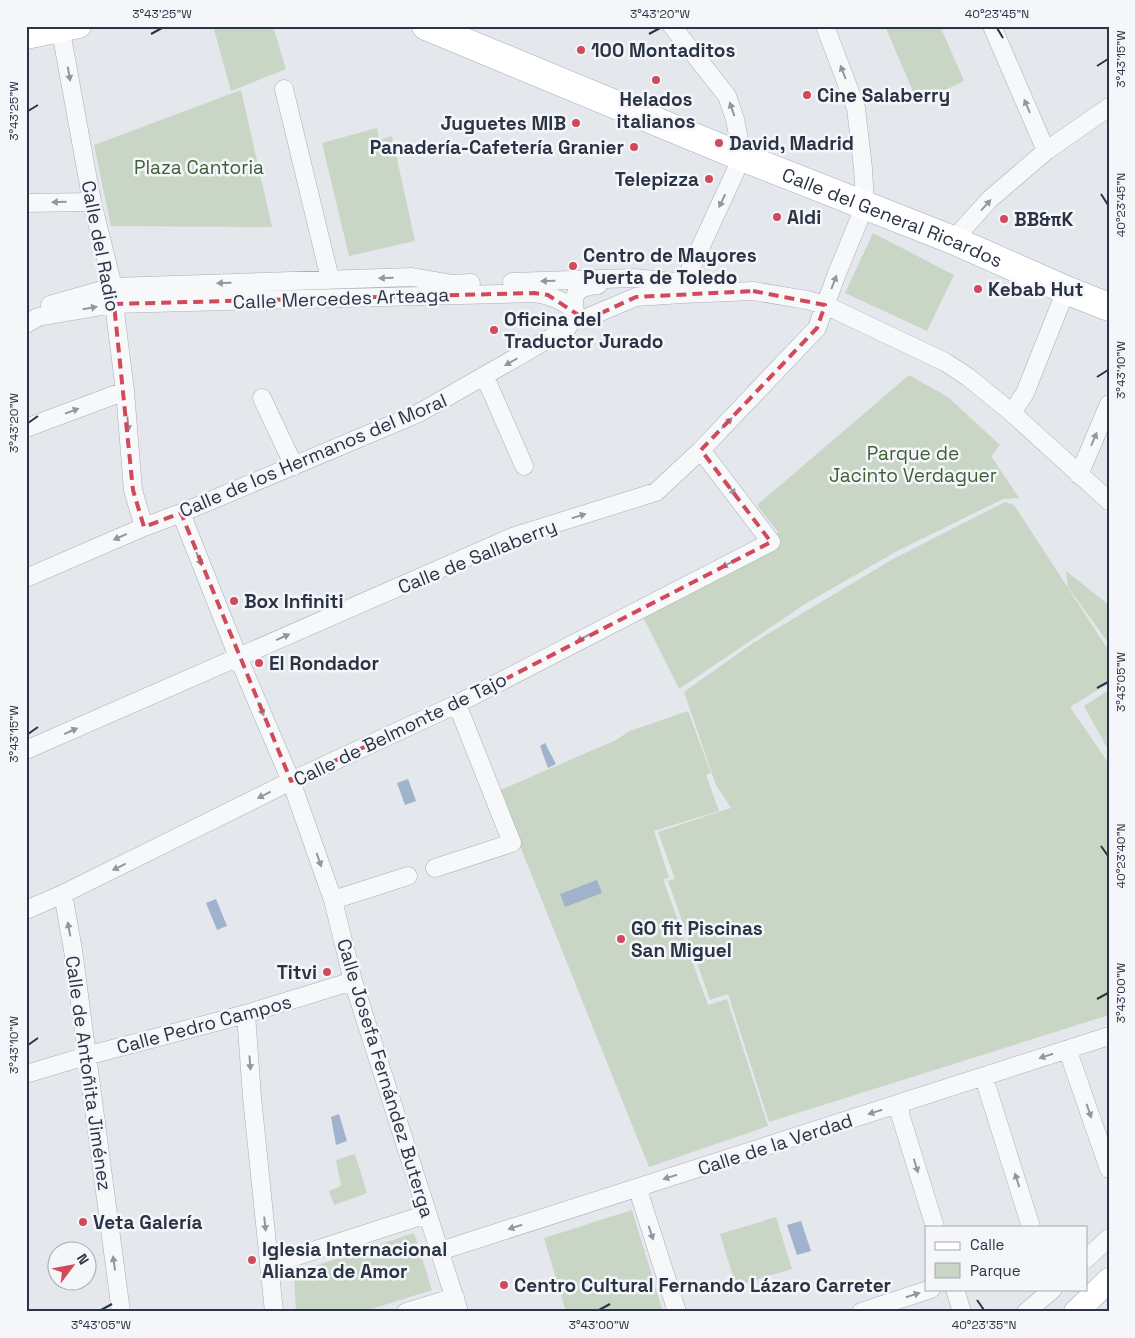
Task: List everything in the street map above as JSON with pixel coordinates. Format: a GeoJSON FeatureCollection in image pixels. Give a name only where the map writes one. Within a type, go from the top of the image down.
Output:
{"type":"FeatureCollection","features":[{"type":"Feature","properties":{"kind":"main road","name":"Calle del General Ricardos"},"geometry":{"type":"LineString","coordinates":[[426,26],[456,33],[742,157],[952,240],[1109,307]]}},
{"type":"Feature","properties":{"kind":"main road"},"geometry":{"type":"LineString","coordinates":[[26,38],[67,28]]}},
{"type":"Feature","properties":{"kind":"main road"},"geometry":{"type":"LineString","coordinates":[[1076,1312],[1109,1280]]}},
{"type":"Feature","properties":{"kind":"street"},"geometry":{"type":"LineString","coordinates":[[825,26],[856,108],[865,206]]}},
{"type":"Feature","properties":{"kind":"street"},"geometry":{"type":"LineString","coordinates":[[992,26],[1046,151]]}},
{"type":"Feature","properties":{"kind":"street","name":"Calle del Radio"},"geometry":{"type":"LineString","coordinates":[[67,28],[92,202],[114,296],[125,391],[133,490],[144,526]]}},
{"type":"Feature","properties":{"kind":"street"},"geometry":{"type":"LineString","coordinates":[[679,28],[727,96],[735,119],[742,157],[684,283]]}},
{"type":"Feature","properties":{"kind":"street"},"geometry":{"type":"LineString","coordinates":[[284,89],[330,279]]}},
{"type":"Feature","properties":{"kind":"street"},"geometry":{"type":"LineString","coordinates":[[952,240],[990,199],[1046,151],[1109,107]]}},
{"type":"Feature","properties":{"kind":"street"},"geometry":{"type":"LineString","coordinates":[[26,203],[92,202]]}},
{"type":"Feature","properties":{"kind":"street","name":"Calle de Sallaberry"},"geometry":{"type":"LineString","coordinates":[[26,750],[516,536],[656,492],[701,450],[817,328],[865,206]]}},
{"type":"Feature","properties":{"kind":"street","name":"Calle Mercedes Arteaga"},"geometry":{"type":"LineString","coordinates":[[26,312],[114,296],[330,279],[412,277],[453,284],[633,278],[684,283],[752,282],[811,289],[825,305]]}},
{"type":"Feature","properties":{"kind":"street","name":"Calle Mercedes Arteaga"},"geometry":{"type":"LineString","coordinates":[[574,312],[575,295],[580,289],[586,286],[621,284],[633,278]]}},
{"type":"Feature","properties":{"kind":"street"},"geometry":{"type":"LineString","coordinates":[[1012,413],[1025,392],[1066,290]]}},
{"type":"Feature","properties":{"kind":"street"},"geometry":{"type":"LineString","coordinates":[[574,312],[580,318],[588,319],[636,297],[753,291],[825,305],[945,362],[968,377],[1012,413],[1109,501]]}},
{"type":"Feature","properties":{"kind":"street","name":"Calle Mercedes Arteaga"},"geometry":{"type":"LineString","coordinates":[[26,324],[38,317],[114,296],[534,293],[548,295],[569,306],[574,312]]}},
{"type":"Feature","properties":{"kind":"street","name":"Calle de los Hermanos del Moral"},"geometry":{"type":"LineString","coordinates":[[26,578],[144,526],[181,513],[419,413],[566,329],[573,319],[574,312]]}},
{"type":"Feature","properties":{"kind":"street"},"geometry":{"type":"LineString","coordinates":[[485,377],[524,466]]}},
{"type":"Feature","properties":{"kind":"street"},"geometry":{"type":"LineString","coordinates":[[26,428],[125,391]]}},
{"type":"Feature","properties":{"kind":"street"},"geometry":{"type":"LineString","coordinates":[[262,398],[294,466]]}},
{"type":"Feature","properties":{"kind":"street"},"geometry":{"type":"LineString","coordinates":[[1079,475],[1109,404]]}},
{"type":"Feature","properties":{"kind":"street","name":"Calle de Belmonte de Tajo"},"geometry":{"type":"LineString","coordinates":[[26,910],[63,894],[292,781],[456,704],[771,542],[701,450]]}},
{"type":"Feature","properties":{"kind":"street","name":"Calle Josefa Fernández Buterga"},"geometry":{"type":"LineString","coordinates":[[181,513],[238,657],[292,781],[333,900],[353,981],[457,1304]]}},
{"type":"Feature","properties":{"kind":"street"},"geometry":{"type":"LineString","coordinates":[[434,868],[512,843],[456,704]]}},
{"type":"Feature","properties":{"kind":"street"},"geometry":{"type":"LineString","coordinates":[[333,900],[408,876]]}},
{"type":"Feature","properties":{"kind":"street","name":"Calle de Antoñita Jiménez"},"geometry":{"type":"LineString","coordinates":[[63,894],[73,950],[120,1312]]}},
{"type":"Feature","properties":{"kind":"street","name":"Calle Pedro Campos"},"geometry":{"type":"LineString","coordinates":[[26,1074],[86,1056],[246,1014],[353,981]]}},
{"type":"Feature","properties":{"kind":"street"},"geometry":{"type":"LineString","coordinates":[[246,1014],[252,1097],[274,1312]]}},
{"type":"Feature","properties":{"kind":"street","name":"Calle de la Verdad"},"geometry":{"type":"LineString","coordinates":[[440,1251],[1109,1036]]}},
{"type":"Feature","properties":{"kind":"street"},"geometry":{"type":"LineString","coordinates":[[1071,1048],[1070,1057],[1109,1169]]}},
{"type":"Feature","properties":{"kind":"street"},"geometry":{"type":"LineString","coordinates":[[982,1077],[985,1081],[1031,1226]]}},
{"type":"Feature","properties":{"kind":"street"},"geometry":{"type":"LineString","coordinates":[[903,1103],[900,1108],[900,1114],[935,1226]]}},
{"type":"Feature","properties":{"kind":"street"},"geometry":{"type":"LineString","coordinates":[[642,1186],[640,1192],[641,1200],[677,1312]]}},
{"type":"Feature","properties":{"kind":"street"},"geometry":{"type":"LineString","coordinates":[[269,1266],[427,1214]]}},
{"type":"Feature","properties":{"kind":"street"},"geometry":{"type":"LineString","coordinates":[[1088,1257],[1109,1238]]}},
{"type":"Feature","properties":{"kind":"street"},"geometry":{"type":"LineString","coordinates":[[861,1312],[928,1290]]}},
{"type":"Feature","properties":{"kind":"street"},"geometry":{"type":"LineString","coordinates":[[955,1290],[962,1312]]}},
{"type":"Feature","properties":{"kind":"street"},"geometry":{"type":"LineString","coordinates":[[1026,1312],[1052,1290]]}},
{"type":"Feature","properties":{"kind":"street"},"geometry":{"type":"LineString","coordinates":[[406,1312],[457,1304]]}},
{"type":"Feature","properties":{"kind":"highlighted area"},"geometry":{"type":"Polygon","coordinates":[[[753,291],[825,305],[817,328],[701,450],[771,542],[457,704],[291,781],[181,513],[144,527],[133,490],[114,304],[534,293],[548,295],[586,320],[636,297],[682,294],[753,291]]]}},
{"type":"Feature","properties":{"kind":"green space"},"geometry":{"type":"Polygon","coordinates":[[[213,26],[273,26],[286,69],[231,91],[213,26]]]}},
{"type":"Feature","properties":{"kind":"green space"},"geometry":{"type":"Polygon","coordinates":[[[885,26],[940,26],[964,81],[918,103],[885,26]]]}},
{"type":"Feature","properties":{"kind":"green space","name":"Plaza Cantoria"},"geometry":{"type":"Polygon","coordinates":[[[241,90],[272,227],[111,226],[94,145],[241,90]]]}},
{"type":"Feature","properties":{"kind":"green space"},"geometry":{"type":"Polygon","coordinates":[[[377,128],[379,140],[392,136],[415,241],[349,256],[322,143],[377,128]]]}},
{"type":"Feature","properties":{"kind":"green space"},"geometry":{"type":"Polygon","coordinates":[[[873,233],[954,275],[927,331],[845,293],[873,233]]]}},
{"type":"Feature","properties":{"kind":"green space","name":"Parque de Jacinto Verdaguer"},"geometry":{"type":"Polygon","coordinates":[[[909,375],[948,397],[1000,445],[991,456],[1019,498],[1003,499],[899,550],[805,604],[679,689],[639,609],[771,542],[778,532],[757,505],[909,375]]]}},
{"type":"Feature","properties":{"kind":"green space"},"geometry":{"type":"Polygon","coordinates":[[[1005,502],[1014,505],[1109,651],[1109,683],[1070,707],[1109,764],[1109,1015],[769,1122],[728,994],[710,1000],[668,881],[675,879],[658,832],[731,808],[716,785],[684,692],[753,643],[893,559],[1005,502]]]}},
{"type":"Feature","properties":{"kind":"green space"},"geometry":{"type":"Polygon","coordinates":[[[1066,571],[1109,605],[1109,644],[1068,587],[1066,571]]]}},
{"type":"Feature","properties":{"kind":"green space"},"geometry":{"type":"Polygon","coordinates":[[[1109,690],[1109,751],[1084,706],[1109,690]]]}},
{"type":"Feature","properties":{"kind":"green space","name":"GO fit Piscinas San Miguel"},"geometry":{"type":"Polygon","coordinates":[[[688,711],[711,773],[706,775],[719,811],[654,831],[669,878],[663,879],[708,1005],[727,999],[768,1126],[649,1167],[498,791],[614,741],[630,731],[688,711]]]}},
{"type":"Feature","properties":{"kind":"green space"},"geometry":{"type":"Polygon","coordinates":[[[355,1154],[367,1193],[334,1205],[329,1191],[341,1186],[336,1160],[355,1154]]]}},
{"type":"Feature","properties":{"kind":"green space"},"geometry":{"type":"Polygon","coordinates":[[[632,1210],[663,1312],[566,1312],[544,1238],[632,1210]]]}},
{"type":"Feature","properties":{"kind":"green space"},"geometry":{"type":"Polygon","coordinates":[[[776,1217],[792,1269],[736,1286],[720,1234],[776,1217]]]}},
{"type":"Feature","properties":{"kind":"green space"},"geometry":{"type":"Polygon","coordinates":[[[414,1233],[432,1290],[362,1312],[296,1312],[294,1273],[414,1233]]]}},
{"type":"Feature","properties":{"kind":"water"},"geometry":{"type":"Polygon","coordinates":[[[545,743],[556,764],[548,768],[540,746],[545,743]]]}},
{"type":"Feature","properties":{"kind":"water"},"geometry":{"type":"Polygon","coordinates":[[[408,779],[416,801],[405,805],[397,783],[408,779]]]}},
{"type":"Feature","properties":{"kind":"water"},"geometry":{"type":"Polygon","coordinates":[[[597,880],[602,893],[565,907],[560,894],[597,880]]]}},
{"type":"Feature","properties":{"kind":"water"},"geometry":{"type":"Polygon","coordinates":[[[216,899],[227,926],[217,930],[206,903],[216,899]]]}},
{"type":"Feature","properties":{"kind":"water"},"geometry":{"type":"Polygon","coordinates":[[[339,1114],[347,1141],[336,1145],[331,1117],[339,1114]]]}},
{"type":"Feature","properties":{"kind":"water"},"geometry":{"type":"Polygon","coordinates":[[[801,1221],[811,1251],[797,1255],[787,1225],[801,1221]]]}},
{"type":"Feature","properties":{"kind":"place","name":"100 Montaditos"},"geometry":{"type":"Point","coordinates":[581,50]}},
{"type":"Feature","properties":{"kind":"place","name":"Helados italianos"},"geometry":{"type":"Point","coordinates":[656,80]}},
{"type":"Feature","properties":{"kind":"place","name":"Cine Salaberry"},"geometry":{"type":"Point","coordinates":[807,95]}},
{"type":"Feature","properties":{"kind":"place","name":"Juguetes MIB"},"geometry":{"type":"Point","coordinates":[576,123]}},
{"type":"Feature","properties":{"kind":"place","name":"David, Madrid"},"geometry":{"type":"Point","coordinates":[719,143]}},
{"type":"Feature","properties":{"kind":"place","name":"Panadería-Cafetería Granier"},"geometry":{"type":"Point","coordinates":[634,147]}},
{"type":"Feature","properties":{"kind":"place","name":"Telepizza"},"geometry":{"type":"Point","coordinates":[709,179]}},
{"type":"Feature","properties":{"kind":"place","name":"Aldi"},"geometry":{"type":"Point","coordinates":[777,217]}},
{"type":"Feature","properties":{"kind":"place","name":"BB&πK"},"geometry":{"type":"Point","coordinates":[1004,219]}},
{"type":"Feature","properties":{"kind":"place","name":"Centro de Mayores Puerta de Toledo"},"geometry":{"type":"Point","coordinates":[573,266]}},
{"type":"Feature","properties":{"kind":"place","name":"Kebab Hut"},"geometry":{"type":"Point","coordinates":[978,289]}},
{"type":"Feature","properties":{"kind":"place","name":"Oficina del Traductor Jurado"},"geometry":{"type":"Point","coordinates":[494,330]}},
{"type":"Feature","properties":{"kind":"place","name":"Box Infiniti"},"geometry":{"type":"Point","coordinates":[234,601]}},
{"type":"Feature","properties":{"kind":"place","name":"El Rondador"},"geometry":{"type":"Point","coordinates":[259,663]}},
{"type":"Feature","properties":{"kind":"place","name":"GO fit Piscinas San Miguel"},"geometry":{"type":"Point","coordinates":[621,939]}},
{"type":"Feature","properties":{"kind":"place","name":"Titvi"},"geometry":{"type":"Point","coordinates":[327,972]}},
{"type":"Feature","properties":{"kind":"place","name":"Veta Galería"},"geometry":{"type":"Point","coordinates":[83,1222]}},
{"type":"Feature","properties":{"kind":"place","name":"Iglesia Internacional Alianza de Amor"},"geometry":{"type":"Point","coordinates":[252,1260]}},
{"type":"Feature","properties":{"kind":"place","name":"Centro Cultural Fernando Lázaro Carreter"},"geometry":{"type":"Point","coordinates":[504,1285]}}]}
